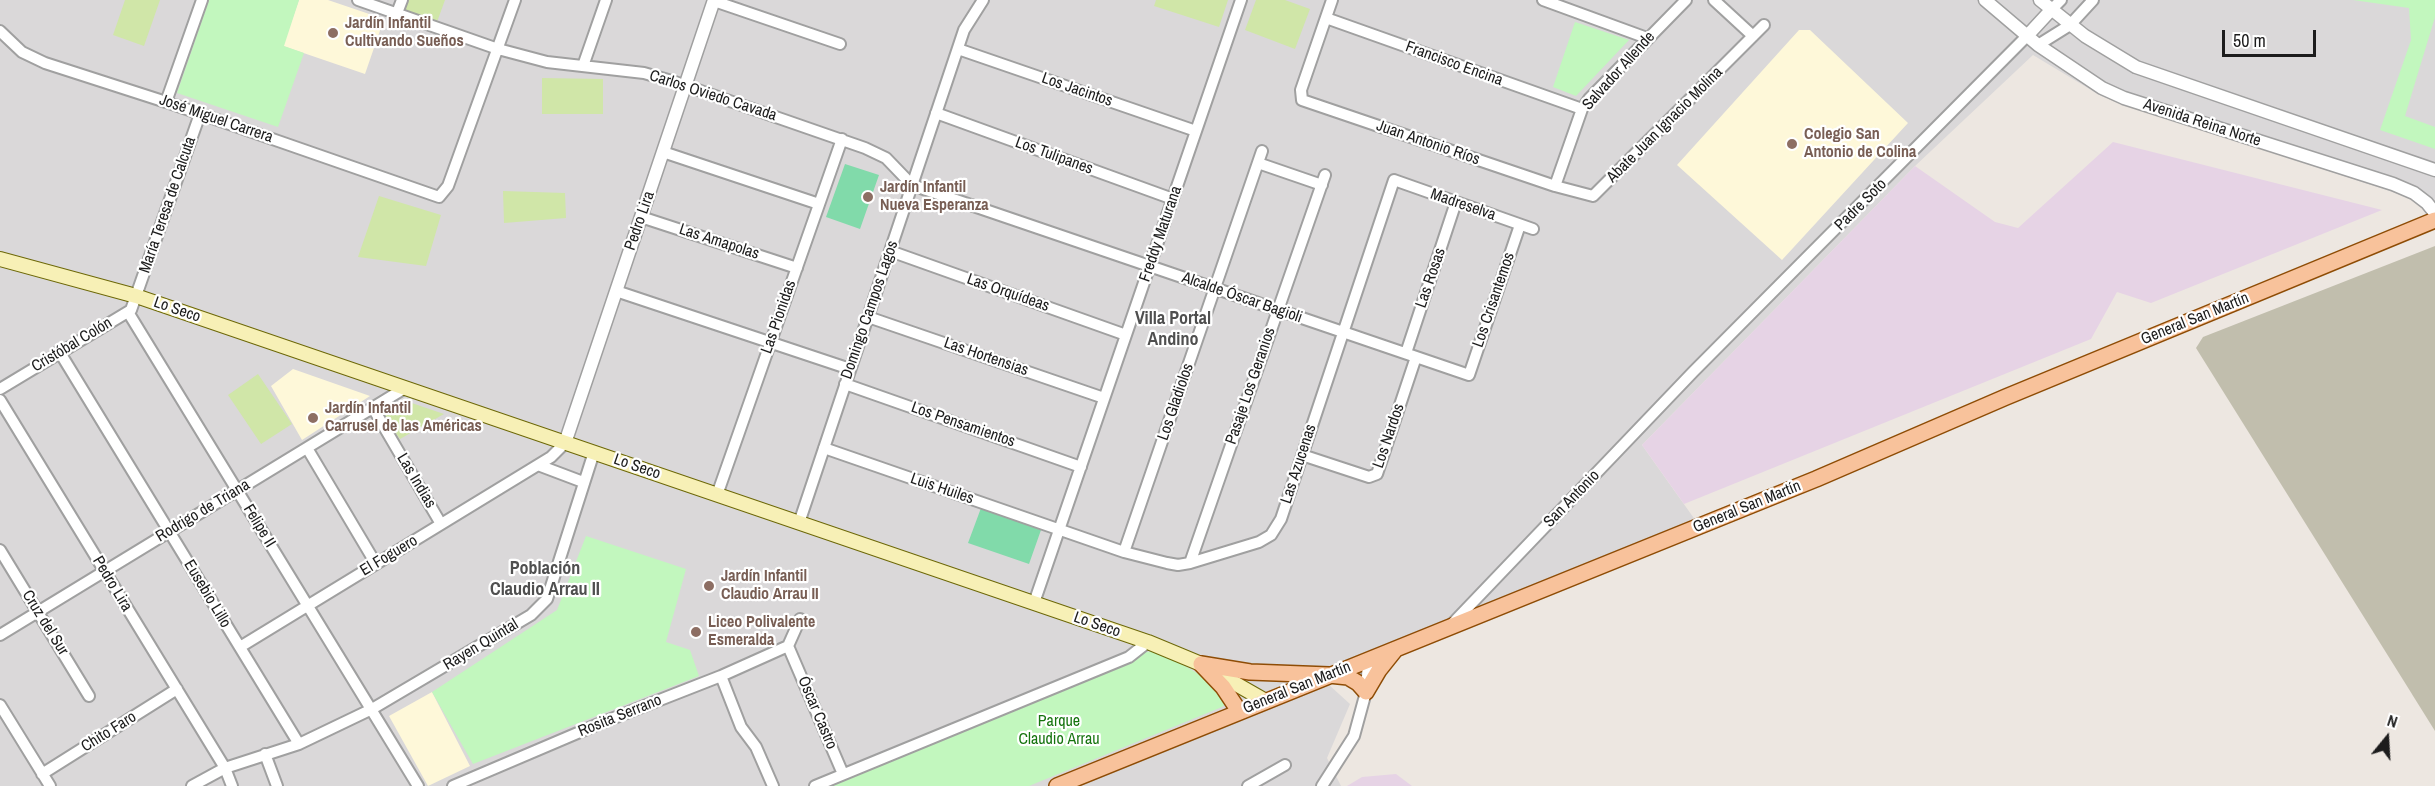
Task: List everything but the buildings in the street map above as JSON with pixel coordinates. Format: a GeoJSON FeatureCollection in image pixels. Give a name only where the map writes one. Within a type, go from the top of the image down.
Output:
{"type":"FeatureCollection","features":[{"type":"Feature","properties":{"kind":"main road","name":"General San Martín"},"geometry":{"type":"LineString","coordinates":[[1057,786],[1264,700],[1368,661],[1815,479],[2017,392],[2435,220]]}},
{"type":"Feature","properties":{"kind":"main road","name":"Lo Seco"},"geometry":{"type":"LineString","coordinates":[[0,259],[136,296],[1148,642],[1201,664],[1264,700]]}},
{"type":"Feature","properties":{"kind":"main road"},"geometry":{"type":"LineString","coordinates":[[1201,664],[1250,672],[1329,675],[1348,678],[1358,683],[1366,692],[1379,670],[1397,648]]}},
{"type":"Feature","properties":{"kind":"main road"},"geometry":{"type":"LineString","coordinates":[[1201,664],[1223,687],[1239,711]]}},
{"type":"Feature","properties":{"kind":"street"},"geometry":{"type":"LineString","coordinates":[[166,102],[202,0]]}},
{"type":"Feature","properties":{"kind":"street","name":"Carlos Oviedo Cavada"},"geometry":{"type":"LineString","coordinates":[[358,0],[498,49],[547,62],[644,72],[686,86],[842,139],[886,158],[912,185]]}},
{"type":"Feature","properties":{"kind":"street"},"geometry":{"type":"LineString","coordinates":[[397,13],[402,0]]}},
{"type":"Feature","properties":{"kind":"street"},"geometry":{"type":"LineString","coordinates":[[498,49],[515,0]]}},
{"type":"Feature","properties":{"kind":"street"},"geometry":{"type":"LineString","coordinates":[[583,66],[606,0]]}},
{"type":"Feature","properties":{"kind":"street","name":"Domingo Campos Lagos"},"geometry":{"type":"LineString","coordinates":[[799,523],[964,30],[983,0]]}},
{"type":"Feature","properties":{"kind":"street","name":"Freddy Maturana"},"geometry":{"type":"LineString","coordinates":[[1034,603],[1241,0]]}},
{"type":"Feature","properties":{"kind":"street"},"geometry":{"type":"LineString","coordinates":[[1326,18],[1332,0]]}},
{"type":"Feature","properties":{"kind":"street"},"geometry":{"type":"LineString","coordinates":[[1543,0],[1647,38]]}},
{"type":"Feature","properties":{"kind":"street","name":"Salvador Allende"},"geometry":{"type":"LineString","coordinates":[[1555,186],[1582,110],[1647,38],[1686,0]]}},
{"type":"Feature","properties":{"kind":"street"},"geometry":{"type":"LineString","coordinates":[[1714,0],[1753,36]]}},
{"type":"Feature","properties":{"kind":"street","name":"Avenida Reina Norte"},"geometry":{"type":"LineString","coordinates":[[1985,0],[2037,45],[2102,88],[2124,98],[2393,184],[2432,205]]}},
{"type":"Feature","properties":{"kind":"street","name":"Avenida Reina Norte"},"geometry":{"type":"LineString","coordinates":[[2040,0],[2070,25],[2136,67],[2435,170]]}},
{"type":"Feature","properties":{"kind":"street"},"geometry":{"type":"LineString","coordinates":[[2027,36],[2061,0]]}},
{"type":"Feature","properties":{"kind":"street"},"geometry":{"type":"LineString","coordinates":[[2037,45],[2070,25],[2093,0]]}},
{"type":"Feature","properties":{"kind":"street"},"geometry":{"type":"LineString","coordinates":[[714,1],[840,44]]}},
{"type":"Feature","properties":{"kind":"street","name":"Pedro Lira"},"geometry":{"type":"LineString","coordinates":[[565,443],[714,1]]}},
{"type":"Feature","properties":{"kind":"street","name":"Juan Antonio Ríos"},"geometry":{"type":"LineString","coordinates":[[1326,18],[1301,90],[1302,100],[1555,186]]}},
{"type":"Feature","properties":{"kind":"street","name":"Francisco Encina"},"geometry":{"type":"LineString","coordinates":[[1326,18],[1582,110]]}},
{"type":"Feature","properties":{"kind":"street","name":"Abate Juan Ignacio Molina"},"geometry":{"type":"LineString","coordinates":[[1555,186],[1593,196],[1764,25]]}},
{"type":"Feature","properties":{"kind":"street","name":"José Miguel Carrera"},"geometry":{"type":"LineString","coordinates":[[0,31],[22,52],[45,63],[166,102],[439,197],[448,186],[498,49]]}},
{"type":"Feature","properties":{"kind":"street","name":"Padre Soto"},"geometry":{"type":"LineString","coordinates":[[1693,372],[2027,36]]}},
{"type":"Feature","properties":{"kind":"street","name":"Los Jacintos"},"geometry":{"type":"LineString","coordinates":[[958,49],[1196,130]]}},
{"type":"Feature","properties":{"kind":"street","name":"Los Tulipanes"},"geometry":{"type":"LineString","coordinates":[[936,113],[1173,199]]}},
{"type":"Feature","properties":{"kind":"street","name":"María Teresa de Calcuta"},"geometry":{"type":"LineString","coordinates":[[136,296],[200,114]]}},
{"type":"Feature","properties":{"kind":"street","name":"Las Pionidas"},"geometry":{"type":"LineString","coordinates":[[717,495],[842,139]]}},
{"type":"Feature","properties":{"kind":"street","name":"Los Gladiolos"},"geometry":{"type":"LineString","coordinates":[[1124,552],[1262,151]]}},
{"type":"Feature","properties":{"kind":"street"},"geometry":{"type":"LineString","coordinates":[[663,152],[819,204]]}},
{"type":"Feature","properties":{"kind":"street","name":"Pasaje Los Geranios"},"geometry":{"type":"LineString","coordinates":[[1190,563],[1323,180],[1258,163]]}},
{"type":"Feature","properties":{"kind":"street","name":"Madreselva"},"geometry":{"type":"LineString","coordinates":[[1394,180],[1533,229]]}},
{"type":"Feature","properties":{"kind":"street","name":"Las Azucenas"},"geometry":{"type":"LineString","coordinates":[[1059,530],[1124,552],[1178,565],[1259,542],[1271,535],[1281,519],[1394,180]]}},
{"type":"Feature","properties":{"kind":"street","name":"Alcalde Óscar Bagioli"},"geometry":{"type":"LineString","coordinates":[[912,185],[1469,375]]}},
{"type":"Feature","properties":{"kind":"street","name":"Las Rosas"},"geometry":{"type":"LineString","coordinates":[[1411,355],[1456,202]]}},
{"type":"Feature","properties":{"kind":"street","name":"Las Amapolas"},"geometry":{"type":"LineString","coordinates":[[641,217],[796,268]]}},
{"type":"Feature","properties":{"kind":"street","name":"Los Crisantemos"},"geometry":{"type":"LineString","coordinates":[[1469,375],[1520,225]]}},
{"type":"Feature","properties":{"kind":"street","name":"Las Orquídeas"},"geometry":{"type":"LineString","coordinates":[[890,251],[1126,335]]}},
{"type":"Feature","properties":{"kind":"street"},"geometry":{"type":"LineString","coordinates":[[616,291],[850,369]]}},
{"type":"Feature","properties":{"kind":"street","name":"Cristóbal Colón"},"geometry":{"type":"LineString","coordinates":[[0,389],[59,351],[128,312],[136,296]]}},
{"type":"Feature","properties":{"kind":"street","name":"Felipe II"},"geometry":{"type":"LineString","coordinates":[[128,312],[418,786]]}},
{"type":"Feature","properties":{"kind":"street","name":"Las Hortensias"},"geometry":{"type":"LineString","coordinates":[[868,317],[1104,398]]}},
{"type":"Feature","properties":{"kind":"street","name":"Eusebio Lillo"},"geometry":{"type":"LineString","coordinates":[[59,351],[299,744]]}},
{"type":"Feature","properties":{"kind":"street","name":"Los Nardos"},"geometry":{"type":"LineString","coordinates":[[1302,455],[1369,477],[1377,474],[1411,355]]}},
{"type":"Feature","properties":{"kind":"street","name":"San Antonio"},"geometry":{"type":"LineString","coordinates":[[1450,626],[1693,372]]}},
{"type":"Feature","properties":{"kind":"street","name":"Los Pensamientos"},"geometry":{"type":"LineString","coordinates":[[845,384],[1081,467]]}},
{"type":"Feature","properties":{"kind":"street","name":"Rodrigo de Triana"},"geometry":{"type":"LineString","coordinates":[[0,635],[405,388]]}},
{"type":"Feature","properties":{"kind":"street","name":"Pedro Lira"},"geometry":{"type":"LineString","coordinates":[[0,400],[225,768],[232,786]]}},
{"type":"Feature","properties":{"kind":"street","name":"Las Indias"},"geometry":{"type":"LineString","coordinates":[[373,408],[441,524]]}},
{"type":"Feature","properties":{"kind":"street","name":"El Foguero"},"geometry":{"type":"LineString","coordinates":[[240,647],[538,465],[565,443]]}},
{"type":"Feature","properties":{"kind":"street"},"geometry":{"type":"LineString","coordinates":[[307,448],[376,564]]}},
{"type":"Feature","properties":{"kind":"street","name":"Luis Huiles"},"geometry":{"type":"LineString","coordinates":[[824,448],[1059,530]]}},
{"type":"Feature","properties":{"kind":"street","name":"Rayen Quintal"},"geometry":{"type":"LineString","coordinates":[[192,786],[225,768],[299,744],[372,709],[531,615],[547,599],[594,452]]}},
{"type":"Feature","properties":{"kind":"street"},"geometry":{"type":"LineString","coordinates":[[538,465],[583,482]]}},
{"type":"Feature","properties":{"kind":"street","name":"Cruz del Sur"},"geometry":{"type":"LineString","coordinates":[[0,550],[89,696]]}},
{"type":"Feature","properties":{"kind":"street"},"geometry":{"type":"LineString","coordinates":[[788,646],[800,619]]}},
{"type":"Feature","properties":{"kind":"street"},"geometry":{"type":"LineString","coordinates":[[815,786],[1129,657],[1148,642]]}},
{"type":"Feature","properties":{"kind":"street","name":"Rosita Serrano"},"geometry":{"type":"LineString","coordinates":[[453,786],[601,723],[721,676],[788,646]]}},
{"type":"Feature","properties":{"kind":"street","name":"Óscar Castro"},"geometry":{"type":"LineString","coordinates":[[788,646],[843,774]]}},
{"type":"Feature","properties":{"kind":"street"},"geometry":{"type":"LineString","coordinates":[[1322,786],[1354,736],[1366,692],[1368,661]]}},
{"type":"Feature","properties":{"kind":"street"},"geometry":{"type":"LineString","coordinates":[[721,676],[741,727],[756,747],[773,786]]}},
{"type":"Feature","properties":{"kind":"street","name":"Chito Faro"},"geometry":{"type":"LineString","coordinates":[[42,774],[177,689]]}},
{"type":"Feature","properties":{"kind":"street"},"geometry":{"type":"LineString","coordinates":[[0,705],[50,786]]}},
{"type":"Feature","properties":{"kind":"street"},"geometry":{"type":"LineString","coordinates":[[265,754],[277,786]]}},
{"type":"Feature","properties":{"kind":"street"},"geometry":{"type":"LineString","coordinates":[[1248,786],[1285,765]]}},
{"type":"Feature","properties":{"kind":"shaded area"},"geometry":{"type":"Polygon","coordinates":[[[0,0],[2435,0],[2435,206],[2101,96],[2033,55],[1915,166],[1642,445],[1703,531],[1328,684],[1350,704],[1327,758],[1341,786],[0,786],[0,0]]]}},
{"type":"Feature","properties":{"kind":"shaded area","name":"Jardín Infantil Cultivando Sueños"},"geometry":{"type":"Polygon","coordinates":[[[299,0],[328,0],[384,19],[365,74],[283,46],[299,0]]]}},
{"type":"Feature","properties":{"kind":"shaded area","name":"Colegio San Antonio de Colina"},"geometry":{"type":"Polygon","coordinates":[[[1799,30],[1810,30],[1908,123],[1782,260],[1677,165],[1799,30]]]}},
{"type":"Feature","properties":{"kind":"shaded area"},"geometry":{"type":"Polygon","coordinates":[[[2113,142],[2382,210],[2151,303],[2117,292],[2091,339],[1684,504],[1642,445],[1915,166],[1995,222],[2018,228],[2113,142]]]}},
{"type":"Feature","properties":{"kind":"shaded area"},"geometry":{"type":"Polygon","coordinates":[[[2435,246],[2435,731],[2196,348],[2203,337],[2435,246]]]}},
{"type":"Feature","properties":{"kind":"shaded area","name":"Jardín Infantil Carrusel de las Américas"},"geometry":{"type":"Polygon","coordinates":[[[293,369],[370,396],[302,440],[271,386],[293,369]]]}},
{"type":"Feature","properties":{"kind":"shaded area"},"geometry":{"type":"Polygon","coordinates":[[[432,692],[470,766],[428,786],[389,716],[432,692]]]}},
{"type":"Feature","properties":{"kind":"shaded area"},"geometry":{"type":"Polygon","coordinates":[[[1396,774],[1412,786],[1347,786],[1362,777],[1396,774]]]}},
{"type":"Feature","properties":{"kind":"green space"},"geometry":{"type":"Polygon","coordinates":[[[125,0],[160,0],[144,46],[113,35],[125,0]]]}},
{"type":"Feature","properties":{"kind":"green space"},"geometry":{"type":"Polygon","coordinates":[[[209,0],[299,0],[284,46],[304,53],[278,127],[177,93],[209,0]]]}},
{"type":"Feature","properties":{"kind":"green space"},"geometry":{"type":"Polygon","coordinates":[[[406,0],[445,0],[437,22],[403,9],[406,0]]]}},
{"type":"Feature","properties":{"kind":"green space"},"geometry":{"type":"Polygon","coordinates":[[[1156,0],[1228,0],[1219,27],[1154,6],[1156,0]]]}},
{"type":"Feature","properties":{"kind":"green space"},"geometry":{"type":"Polygon","coordinates":[[[1256,0],[1285,0],[1310,9],[1295,49],[1245,30],[1256,0]]]}},
{"type":"Feature","properties":{"kind":"green space"},"geometry":{"type":"Polygon","coordinates":[[[2353,0],[2435,0],[2435,17],[2405,116],[2435,127],[2435,149],[2380,130],[2411,40],[2409,8],[2353,0]]]}},
{"type":"Feature","properties":{"kind":"green space"},"geometry":{"type":"Polygon","coordinates":[[[1575,22],[1629,40],[1576,96],[1553,87],[1575,22]]]}},
{"type":"Feature","properties":{"kind":"green space"},"geometry":{"type":"Polygon","coordinates":[[[542,78],[603,79],[603,114],[542,114],[542,78]]]}},
{"type":"Feature","properties":{"kind":"green space"},"geometry":{"type":"Polygon","coordinates":[[[845,164],[879,175],[860,229],[826,217],[845,164]]]}},
{"type":"Feature","properties":{"kind":"green space"},"geometry":{"type":"Polygon","coordinates":[[[503,191],[565,193],[566,218],[504,223],[503,191]]]}},
{"type":"Feature","properties":{"kind":"green space"},"geometry":{"type":"Polygon","coordinates":[[[379,196],[441,215],[426,266],[358,257],[379,196]]]}},
{"type":"Feature","properties":{"kind":"green space"},"geometry":{"type":"Polygon","coordinates":[[[258,374],[292,424],[261,444],[228,395],[258,374]]]}},
{"type":"Feature","properties":{"kind":"green space"},"geometry":{"type":"Polygon","coordinates":[[[403,400],[444,414],[400,439],[381,413],[403,400]]]}},
{"type":"Feature","properties":{"kind":"green space"},"geometry":{"type":"Polygon","coordinates":[[[981,508],[1041,530],[1029,564],[968,543],[981,508]]]}},
{"type":"Feature","properties":{"kind":"green space"},"geometry":{"type":"Polygon","coordinates":[[[586,536],[686,569],[666,642],[690,650],[699,676],[473,764],[432,692],[557,610],[586,536]]]}},
{"type":"Feature","properties":{"kind":"green space","name":"Parque Claudio Arrau"},"geometry":{"type":"Polygon","coordinates":[[[1159,651],[1209,680],[1228,702],[1222,707],[1029,786],[819,786],[1146,652],[1159,651]]]}},
{"type":"Feature","properties":{"kind":"place","name":"Jardín Infantil Cultivando Sueños"},"geometry":{"type":"Point","coordinates":[333,33]}},
{"type":"Feature","properties":{"kind":"place","name":"Colegio San Antonio de Colina"},"geometry":{"type":"Point","coordinates":[1792,144]}},
{"type":"Feature","properties":{"kind":"place","name":"Jardín Infantil Nueva Esperanza"},"geometry":{"type":"Point","coordinates":[868,197]}},
{"type":"Feature","properties":{"kind":"place","name":"Jardín Infantil Carrusel de las Américas"},"geometry":{"type":"Point","coordinates":[313,418]}},
{"type":"Feature","properties":{"kind":"place","name":"Jardín Infantil Claudio Arrau II"},"geometry":{"type":"Point","coordinates":[709,586]}},
{"type":"Feature","properties":{"kind":"place","name":"Liceo Polivalente Esmeralda"},"geometry":{"type":"Point","coordinates":[696,632]}},
{"type":"Feature","properties":{"kind":"district","name":"Villa Portal Andino"},"geometry":{"type":"Point","coordinates":[1173,329]}},
{"type":"Feature","properties":{"kind":"district","name":"Población Claudio Arrau II"},"geometry":{"type":"Point","coordinates":[545,579]}}]}
